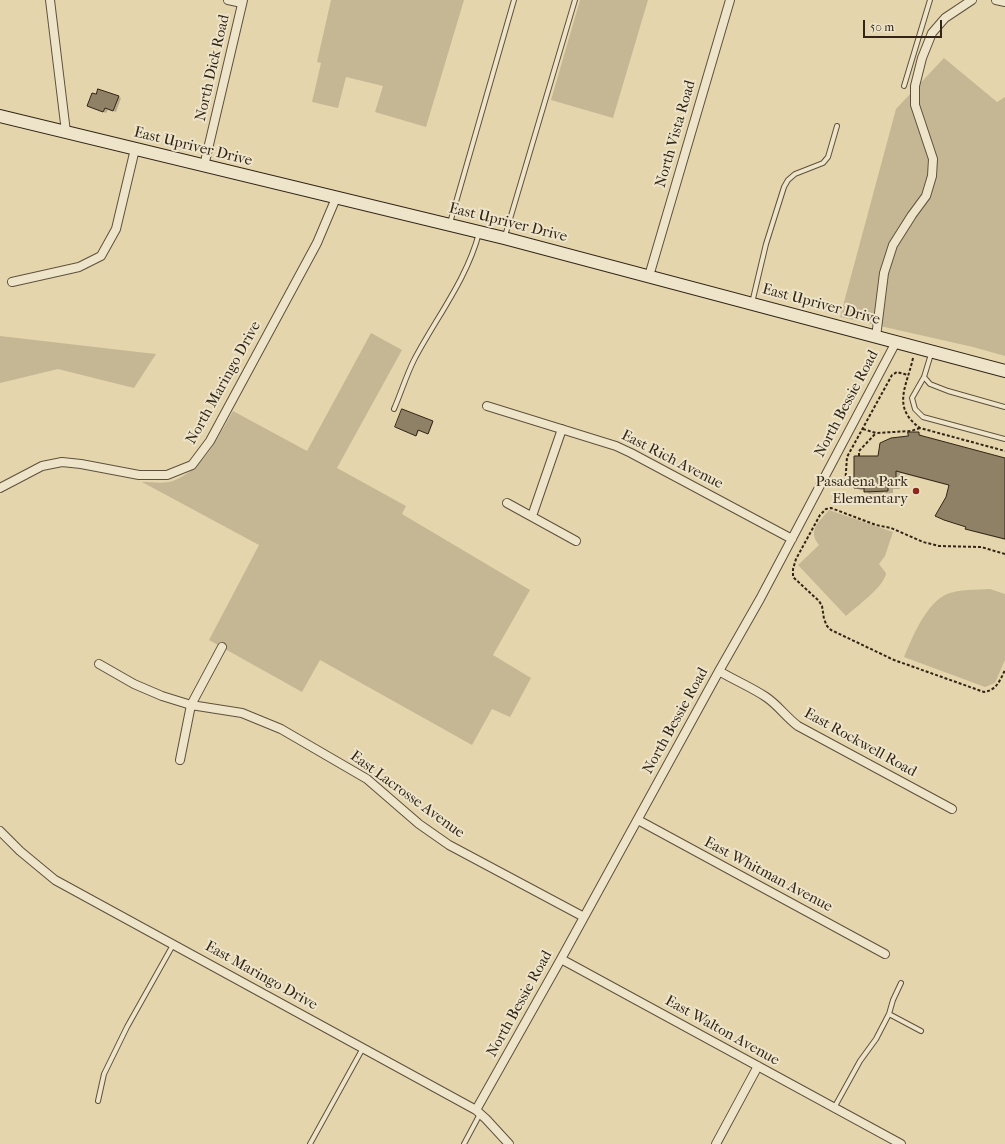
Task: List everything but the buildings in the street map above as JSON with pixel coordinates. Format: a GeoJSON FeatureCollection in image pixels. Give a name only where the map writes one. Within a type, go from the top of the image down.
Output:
{"type":"FeatureCollection","features":[{"type":"Feature","properties":{"kind":"main road","name":"East Upriver Drive"},"geometry":{"type":"LineString","coordinates":[[0,116],[504,238],[1005,371]]}},
{"type":"Feature","properties":{"kind":"street"},"geometry":{"type":"LineString","coordinates":[[50,0],[66,132]]}},
{"type":"Feature","properties":{"kind":"street"},"geometry":{"type":"LineString","coordinates":[[228,0],[243,2]]}},
{"type":"Feature","properties":{"kind":"street","name":"North Vista Road"},"geometry":{"type":"LineString","coordinates":[[649,276],[730,0]]}},
{"type":"Feature","properties":{"kind":"street"},"geometry":{"type":"LineString","coordinates":[[876,337],[884,273],[893,245],[926,196],[932,176],[933,159],[915,105],[915,86],[922,58],[932,33],[944,18],[972,0]]}},
{"type":"Feature","properties":{"kind":"street"},"geometry":{"type":"LineString","coordinates":[[996,0],[1005,2]]}},
{"type":"Feature","properties":{"kind":"street","name":"North Dick Road"},"geometry":{"type":"LineString","coordinates":[[204,166],[243,2]]}},
{"type":"Feature","properties":{"kind":"street"},"geometry":{"type":"LineString","coordinates":[[12,282],[79,267],[101,256],[116,229],[135,149]]}},
{"type":"Feature","properties":{"kind":"street","name":"North Maringo Drive"},"geometry":{"type":"LineString","coordinates":[[0,488],[42,466],[62,462],[139,475],[167,475],[192,465],[210,441],[314,250],[336,198]]}},
{"type":"Feature","properties":{"kind":"street","name":"North Bessie Road"},"geometry":{"type":"LineString","coordinates":[[478,1112],[719,671],[760,599],[896,342]]}},
{"type":"Feature","properties":{"kind":"street","name":"East Rich Avenue"},"geometry":{"type":"LineString","coordinates":[[487,406],[616,446],[792,539]]}},
{"type":"Feature","properties":{"kind":"street"},"geometry":{"type":"LineString","coordinates":[[532,516],[562,429]]}},
{"type":"Feature","properties":{"kind":"street"},"geometry":{"type":"LineString","coordinates":[[507,503],[576,541]]}},
{"type":"Feature","properties":{"kind":"street"},"geometry":{"type":"LineString","coordinates":[[180,760],[191,705],[222,647]]}},
{"type":"Feature","properties":{"kind":"street","name":"East Lacrosse Avenue"},"geometry":{"type":"LineString","coordinates":[[99,664],[134,684],[162,696],[191,705],[242,713],[281,729],[367,779],[419,824],[449,845],[584,917]]}},
{"type":"Feature","properties":{"kind":"street","name":"East Rockwell Road"},"geometry":{"type":"LineString","coordinates":[[719,671],[765,696],[780,707],[787,718],[798,726],[952,809]]}},
{"type":"Feature","properties":{"kind":"street","name":"East Whitman Avenue"},"geometry":{"type":"LineString","coordinates":[[638,820],[885,954]]}},
{"type":"Feature","properties":{"kind":"street","name":"East Maringo Drive"},"geometry":{"type":"LineString","coordinates":[[0,831],[20,851],[55,880],[478,1112],[509,1144]]}},
{"type":"Feature","properties":{"kind":"street","name":"East Walton Avenue"},"geometry":{"type":"LineString","coordinates":[[561,959],[901,1144]]}},
{"type":"Feature","properties":{"kind":"street"},"geometry":{"type":"LineString","coordinates":[[716,1144],[758,1066]]}},
{"type":"Feature","properties":{"kind":"lane"},"geometry":{"type":"LineString","coordinates":[[450,225],[514,0]]}},
{"type":"Feature","properties":{"kind":"lane"},"geometry":{"type":"LineString","coordinates":[[504,238],[575,0]]}},
{"type":"Feature","properties":{"kind":"lane"},"geometry":{"type":"LineString","coordinates":[[904,86],[930,0]]}},
{"type":"Feature","properties":{"kind":"lane"},"geometry":{"type":"LineString","coordinates":[[752,304],[766,244],[784,187],[788,180],[795,174],[824,163],[828,157],[837,126]]}},
{"type":"Feature","properties":{"kind":"lane"},"geometry":{"type":"LineString","coordinates":[[394,409],[413,362],[475,250],[479,232]]}},
{"type":"Feature","properties":{"kind":"lane"},"geometry":{"type":"LineString","coordinates":[[932,351],[924,377],[912,398],[915,409],[923,417],[1005,439]]}},
{"type":"Feature","properties":{"kind":"lane"},"geometry":{"type":"LineString","coordinates":[[924,377],[930,384],[948,392],[1005,407]]}},
{"type":"Feature","properties":{"kind":"lane"},"geometry":{"type":"LineString","coordinates":[[98,1101],[104,1074],[127,1027],[174,945]]}},
{"type":"Feature","properties":{"kind":"lane"},"geometry":{"type":"LineString","coordinates":[[834,1108],[860,1061],[876,1039],[889,1014],[893,1000],[901,983]]}},
{"type":"Feature","properties":{"kind":"lane"},"geometry":{"type":"LineString","coordinates":[[889,1014],[921,1031]]}},
{"type":"Feature","properties":{"kind":"lane"},"geometry":{"type":"LineString","coordinates":[[310,1144],[363,1048]]}},
{"type":"Feature","properties":{"kind":"lane"},"geometry":{"type":"LineString","coordinates":[[464,1144],[478,1112]]}},
{"type":"Feature","properties":{"kind":"path"},"geometry":{"type":"LineString","coordinates":[[845,486],[847,457],[894,372],[908,375]]}},
{"type":"Feature","properties":{"kind":"path"},"geometry":{"type":"LineString","coordinates":[[863,429],[876,433],[911,431],[920,428]]}},
{"type":"Feature","properties":{"kind":"path"},"geometry":{"type":"LineString","coordinates":[[859,456],[859,451],[876,433]]}},
{"type":"Feature","properties":{"kind":"path"},"geometry":{"type":"LineString","coordinates":[[1005,554],[981,547],[939,546],[923,542],[891,528],[876,525],[831,508],[826,509],[820,515],[792,569],[793,577],[819,601],[827,626],[872,650],[913,667],[984,692],[995,688],[1005,670]]}},
{"type":"Feature","properties":{"kind":"shaded area"},"geometry":{"type":"Polygon","coordinates":[[[331,0],[464,0],[426,127],[375,112],[383,86],[346,77],[338,108],[312,102],[321,63],[317,62],[331,0]]]}},
{"type":"Feature","properties":{"kind":"shaded area"},"geometry":{"type":"Polygon","coordinates":[[[580,0],[648,0],[613,118],[551,100],[580,0]]]}},
{"type":"Feature","properties":{"kind":"shaded area"},"geometry":{"type":"Polygon","coordinates":[[[944,58],[997,102],[1005,97],[1005,356],[973,347],[840,317],[896,109],[944,58]]]}},
{"type":"Feature","properties":{"kind":"shaded area"},"geometry":{"type":"Polygon","coordinates":[[[371,333],[402,350],[337,468],[406,506],[402,514],[530,590],[493,655],[531,678],[510,717],[492,709],[472,745],[320,660],[302,692],[209,640],[259,545],[142,482],[170,482],[184,476],[193,469],[202,460],[216,441],[233,411],[307,451],[371,333]]]}},
{"type":"Feature","properties":{"kind":"shaded area"},"geometry":{"type":"Polygon","coordinates":[[[0,336],[156,354],[134,388],[58,369],[0,383],[0,336]]]}},
{"type":"Feature","properties":{"kind":"shaded area"},"geometry":{"type":"Polygon","coordinates":[[[829,510],[893,532],[885,556],[879,564],[886,573],[881,584],[846,616],[798,565],[819,545],[814,535],[814,530],[818,522],[829,510]]]}},
{"type":"Feature","properties":{"kind":"shaded area"},"geometry":{"type":"Polygon","coordinates":[[[990,589],[1005,594],[1005,660],[995,683],[985,687],[904,657],[911,640],[926,613],[939,599],[947,594],[957,591],[990,589]]]}},
{"type":"Feature","properties":{"kind":"place","name":"Pasadena Park Elementary"},"geometry":{"type":"Point","coordinates":[916,491]}}]}
